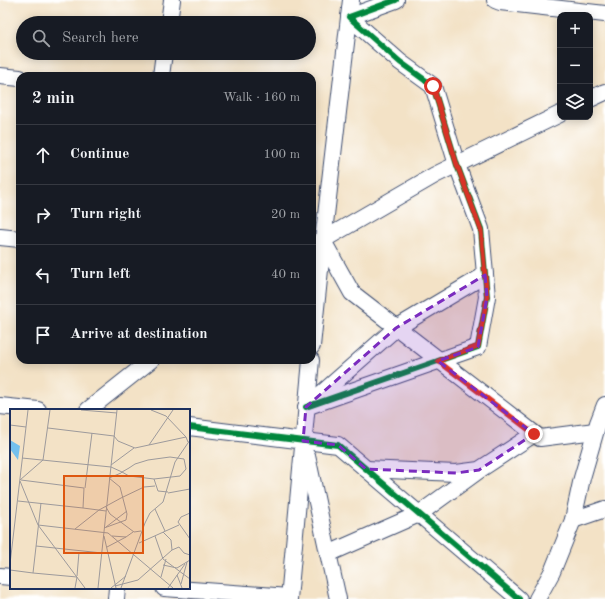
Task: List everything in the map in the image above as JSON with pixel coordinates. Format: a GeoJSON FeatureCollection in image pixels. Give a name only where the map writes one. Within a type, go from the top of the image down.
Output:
{"type":"FeatureCollection","features":[{"type":"Feature","properties":{"kind":"street"},"geometry":{"type":"LineString","coordinates":[[170,16],[172,0]]}},
{"type":"Feature","properties":{"kind":"street"},"geometry":{"type":"LineString","coordinates":[[316,260],[317,243],[351,0]]}},
{"type":"Feature","properties":{"kind":"street"},"geometry":{"type":"LineString","coordinates":[[349,17],[396,0]]}},
{"type":"Feature","properties":{"kind":"street"},"geometry":{"type":"LineString","coordinates":[[496,0],[500,2],[605,14]]}},
{"type":"Feature","properties":{"kind":"street"},"geometry":{"type":"LineString","coordinates":[[306,407],[478,346],[487,297],[481,230],[457,165],[433,86],[400,62],[349,17]]}},
{"type":"Feature","properties":{"kind":"street"},"geometry":{"type":"LineString","coordinates":[[162,72],[163,60]]}},
{"type":"Feature","properties":{"kind":"street"},"geometry":{"type":"LineString","coordinates":[[0,76],[16,78]]}},
{"type":"Feature","properties":{"kind":"street"},"geometry":{"type":"LineString","coordinates":[[593,98],[605,92]]}},
{"type":"Feature","properties":{"kind":"street"},"geometry":{"type":"LineString","coordinates":[[317,243],[435,175],[557,115]]}},
{"type":"Feature","properties":{"kind":"street"},"geometry":{"type":"LineString","coordinates":[[0,237],[16,239]]}},
{"type":"Feature","properties":{"kind":"street"},"geometry":{"type":"LineString","coordinates":[[317,243],[352,293],[534,434],[540,438],[595,431]]}},
{"type":"Feature","properties":{"kind":"street"},"geometry":{"type":"LineString","coordinates":[[306,407],[396,328],[485,275]]}},
{"type":"Feature","properties":{"kind":"street"},"geometry":{"type":"LineString","coordinates":[[89,409],[146,364]]}},
{"type":"Feature","properties":{"kind":"street"},"geometry":{"type":"LineString","coordinates":[[176,589],[289,598],[311,364]]}},
{"type":"Feature","properties":{"kind":"street"},"geometry":{"type":"LineString","coordinates":[[538,599],[552,572],[573,520],[582,478],[595,431],[605,405]]}},
{"type":"Feature","properties":{"kind":"street"},"geometry":{"type":"LineString","coordinates":[[0,406],[28,409]]}},
{"type":"Feature","properties":{"kind":"street"},"geometry":{"type":"LineString","coordinates":[[190,427],[338,445],[519,599]]}},
{"type":"Feature","properties":{"kind":"street"},"geometry":{"type":"LineString","coordinates":[[328,554],[419,514],[479,470],[534,434]]}},
{"type":"Feature","properties":{"kind":"street"},"geometry":{"type":"LineString","coordinates":[[303,440],[338,599]]}},
{"type":"Feature","properties":{"kind":"street"},"geometry":{"type":"LineString","coordinates":[[366,469],[456,473],[479,470]]}},
{"type":"Feature","properties":{"kind":"street"},"geometry":{"type":"LineString","coordinates":[[573,520],[605,508]]}},
{"type":"Feature","properties":{"kind":"street"},"geometry":{"type":"LineString","coordinates":[[0,576],[10,577]]}},
{"type":"Feature","properties":{"kind":"street"},"geometry":{"type":"LineString","coordinates":[[116,599],[117,589]]}},
{"type":"Feature","properties":{"kind":"highlighted area"},"geometry":{"type":"Polygon","coordinates":[[[485,275],[487,297],[478,347],[438,361],[534,434],[479,470],[456,473],[366,469],[338,445],[303,441],[306,407],[396,328],[485,275]]]}},
{"type":"Feature","properties":{"kind":"cycle path"},"geometry":{"type":"LineString","coordinates":[[306,407],[478,347],[487,297],[481,229],[457,165],[433,86],[400,62],[349,17],[396,0]]}},
{"type":"Feature","properties":{"kind":"cycle path"},"geometry":{"type":"LineString","coordinates":[[190,427],[338,445],[519,599]]}},
{"type":"Feature","properties":{"kind":"route"},"geometry":{"type":"LineString","coordinates":[[433,86],[457,165],[481,230],[487,297],[478,346],[438,361],[534,434]]}}]}
